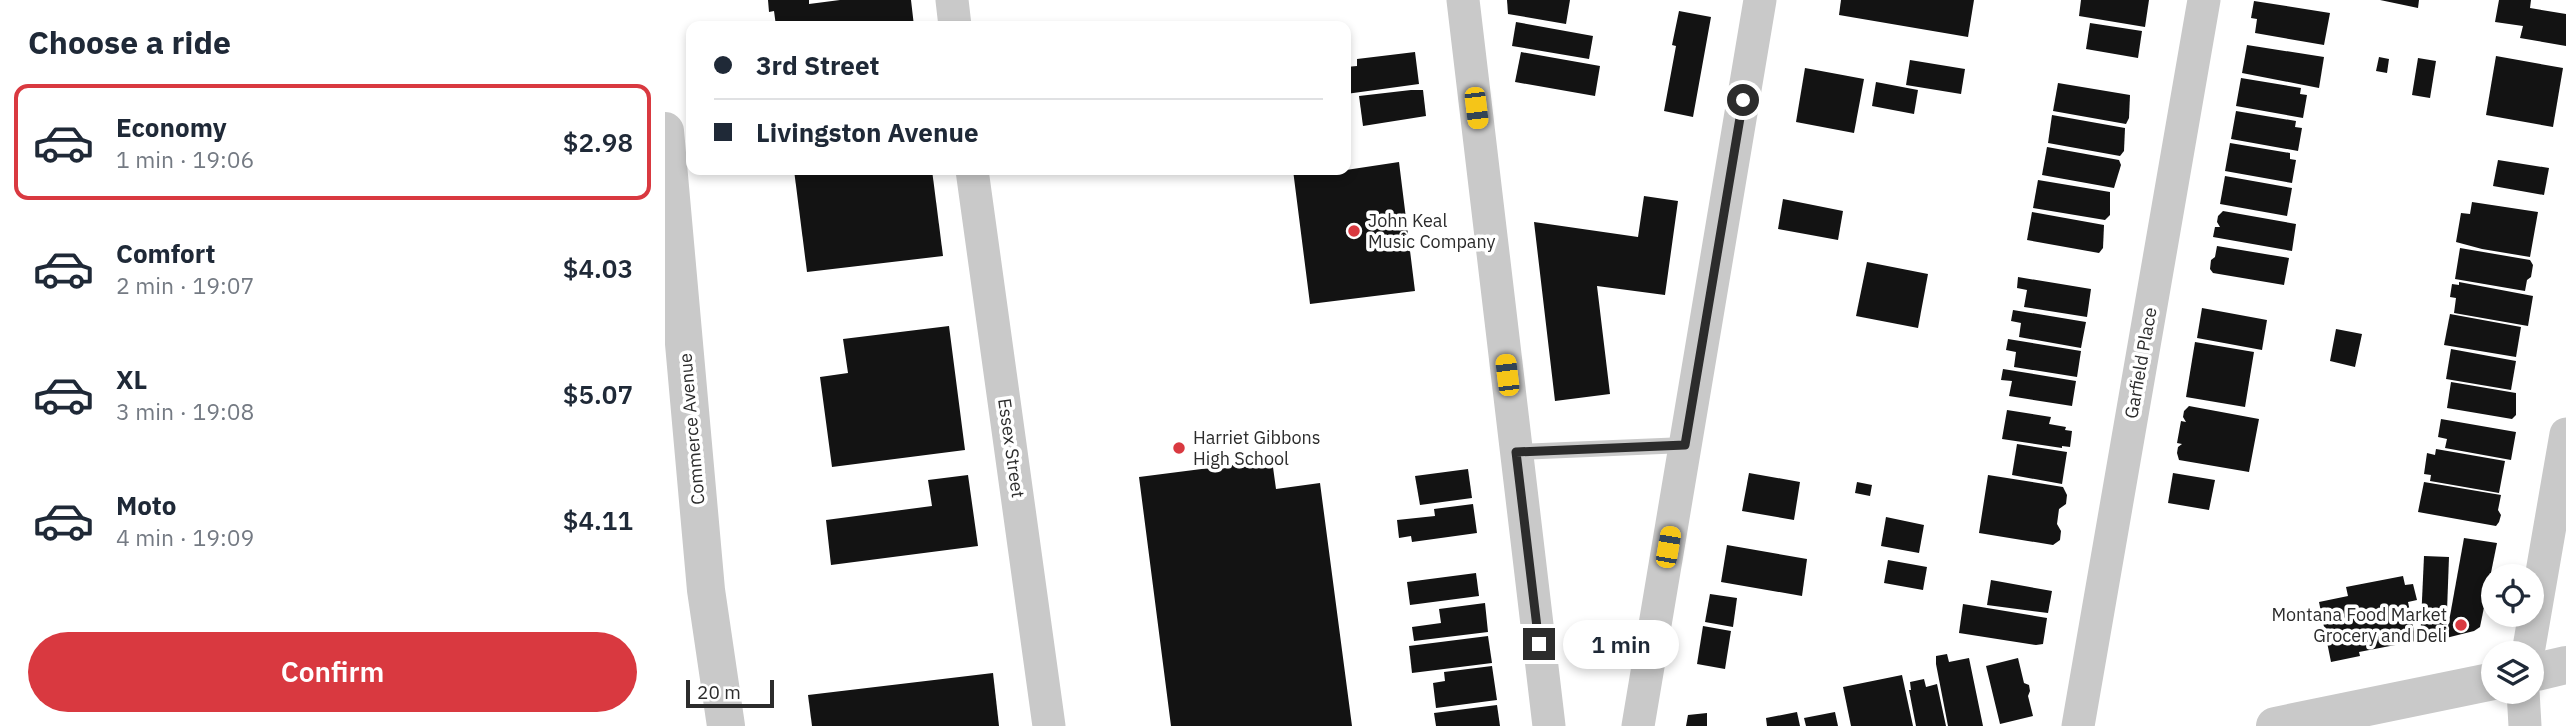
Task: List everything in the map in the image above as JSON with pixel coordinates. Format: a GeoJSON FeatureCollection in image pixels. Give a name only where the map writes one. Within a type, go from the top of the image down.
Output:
{"type":"FeatureCollection","features":[{"type":"Feature","properties":{"kind":"street"},"geometry":{"type":"LineString","coordinates":[[952,0],[954,21]]}},
{"type":"Feature","properties":{"kind":"street"},"geometry":{"type":"LineString","coordinates":[[1463,0],[1549,726]]}},
{"type":"Feature","properties":{"kind":"street"},"geometry":{"type":"LineString","coordinates":[[1638,726],[1760,0]]}},
{"type":"Feature","properties":{"kind":"street","name":"Garfield Place"},"geometry":{"type":"LineString","coordinates":[[2078,726],[2204,0]]}},
{"type":"Feature","properties":{"kind":"street","name":"Commerce Avenue"},"geometry":{"type":"LineString","coordinates":[[665,131],[682,388],[706,590],[726,726]]}},
{"type":"Feature","properties":{"kind":"street","name":"Essex Street"},"geometry":{"type":"LineString","coordinates":[[973,175],[1049,726]]}},
{"type":"Feature","properties":{"kind":"street"},"geometry":{"type":"LineString","coordinates":[[2530,641],[2566,434]]}},
{"type":"Feature","properties":{"kind":"street"},"geometry":{"type":"LineString","coordinates":[[2544,670],[2566,665]]}},
{"type":"Feature","properties":{"kind":"street"},"geometry":{"type":"LineString","coordinates":[[2275,726],[2481,684]]}},
{"type":"Feature","properties":{"kind":"street"},"geometry":{"type":"LineString","coordinates":[[2524,704],[2525,726]]}},
{"type":"Feature","properties":{"kind":"lane"},"geometry":{"type":"LineString","coordinates":[[1516,452],[1685,445]]}},
{"type":"Feature","properties":{"kind":"building"},"geometry":{"type":"Polygon","coordinates":[[[768,0],[809,0],[809,4],[840,0],[911,0],[913,21],[775,21],[774,11],[769,12],[768,0]]]}},
{"type":"Feature","properties":{"kind":"building"},"geometry":{"type":"Polygon","coordinates":[[[1507,0],[1570,0],[1566,24],[1508,14],[1507,0]]]}},
{"type":"Feature","properties":{"kind":"building"},"geometry":{"type":"Polygon","coordinates":[[[1841,0],[1974,0],[1968,37],[1839,15],[1841,0]]]}},
{"type":"Feature","properties":{"kind":"building"},"geometry":{"type":"Polygon","coordinates":[[[2081,0],[2149,0],[2145,27],[2079,16],[2081,0]]]}},
{"type":"Feature","properties":{"kind":"building"},"geometry":{"type":"Polygon","coordinates":[[[2380,0],[2419,0],[2418,8],[2380,0]]]}},
{"type":"Feature","properties":{"kind":"building"},"geometry":{"type":"Polygon","coordinates":[[[2499,0],[2531,0],[2530,8],[2566,14],[2566,46],[2520,38],[2523,26],[2495,22],[2499,0]]]}},
{"type":"Feature","properties":{"kind":"building"},"geometry":{"type":"Polygon","coordinates":[[[2254,1],[2330,13],[2324,45],[2255,33],[2257,19],[2251,18],[2254,1]]]}},
{"type":"Feature","properties":{"kind":"building"},"geometry":{"type":"Polygon","coordinates":[[[1679,11],[1711,17],[1693,117],[1664,111],[1676,46],[1672,45],[1679,11]]]}},
{"type":"Feature","properties":{"kind":"building"},"geometry":{"type":"Polygon","coordinates":[[[1516,22],[1593,36],[1589,59],[1512,46],[1516,22]]]}},
{"type":"Feature","properties":{"kind":"building"},"geometry":{"type":"Polygon","coordinates":[[[2090,23],[2142,31],[2138,58],[2086,49],[2090,23]]]}},
{"type":"Feature","properties":{"kind":"building"},"geometry":{"type":"Polygon","coordinates":[[[2247,45],[2324,57],[2319,88],[2242,73],[2247,45]]]}},
{"type":"Feature","properties":{"kind":"building"},"geometry":{"type":"Polygon","coordinates":[[[1415,52],[1419,84],[1351,93],[1351,67],[1357,66],[1357,59],[1415,52]]]}},
{"type":"Feature","properties":{"kind":"building"},"geometry":{"type":"Polygon","coordinates":[[[1521,52],[1600,66],[1595,96],[1515,82],[1521,52]]]}},
{"type":"Feature","properties":{"kind":"building"},"geometry":{"type":"Polygon","coordinates":[[[2496,56],[2563,68],[2553,127],[2486,115],[2496,56]]]}},
{"type":"Feature","properties":{"kind":"building"},"geometry":{"type":"Polygon","coordinates":[[[2379,57],[2389,59],[2387,73],[2376,71],[2379,57]]]}},
{"type":"Feature","properties":{"kind":"building"},"geometry":{"type":"Polygon","coordinates":[[[2418,58],[2436,61],[2430,98],[2412,95],[2418,58]]]}},
{"type":"Feature","properties":{"kind":"building"},"geometry":{"type":"Polygon","coordinates":[[[1910,60],[1965,69],[1961,94],[1906,85],[1910,60]]]}},
{"type":"Feature","properties":{"kind":"building"},"geometry":{"type":"Polygon","coordinates":[[[1805,68],[1864,79],[1854,133],[1796,122],[1805,68]]]}},
{"type":"Feature","properties":{"kind":"building"},"geometry":{"type":"Polygon","coordinates":[[[2241,78],[2301,88],[2300,94],[2307,95],[2303,118],[2236,106],[2241,78]]]}},
{"type":"Feature","properties":{"kind":"building"},"geometry":{"type":"Polygon","coordinates":[[[1876,82],[1918,90],[1914,114],[1872,106],[1876,82]]]}},
{"type":"Feature","properties":{"kind":"building"},"geometry":{"type":"Polygon","coordinates":[[[2058,83],[2130,95],[2129,118],[2126,124],[2053,111],[2058,83]]]}},
{"type":"Feature","properties":{"kind":"building"},"geometry":{"type":"Polygon","coordinates":[[[1423,90],[1426,116],[1363,126],[1359,96],[1423,90]]]}},
{"type":"Feature","properties":{"kind":"building"},"geometry":{"type":"Polygon","coordinates":[[[2236,111],[2296,121],[2295,127],[2302,128],[2298,151],[2231,139],[2236,111]]]}},
{"type":"Feature","properties":{"kind":"building"},"geometry":{"type":"Polygon","coordinates":[[[2052,115],[2125,128],[2124,151],[2120,156],[2048,143],[2052,115]]]}},
{"type":"Feature","properties":{"kind":"building"},"geometry":{"type":"Polygon","coordinates":[[[2230,143],[2290,153],[2290,159],[2296,160],[2292,183],[2225,171],[2230,143]]]}},
{"type":"Feature","properties":{"kind":"building"},"geometry":{"type":"Polygon","coordinates":[[[2047,147],[2119,160],[2121,165],[2114,188],[2042,175],[2047,147]]]}},
{"type":"Feature","properties":{"kind":"building"},"geometry":{"type":"Polygon","coordinates":[[[2498,160],[2549,168],[2544,195],[2493,186],[2498,160]]]}},
{"type":"Feature","properties":{"kind":"building","name":"John Keal Music Company"},"geometry":{"type":"Polygon","coordinates":[[[1399,162],[1415,291],[1310,304],[1294,175],[1351,175],[1351,169],[1399,162]]]}},
{"type":"Feature","properties":{"kind":"building"},"geometry":{"type":"Polygon","coordinates":[[[795,175],[933,175],[943,256],[807,272],[795,175]]]}},
{"type":"Feature","properties":{"kind":"building"},"geometry":{"type":"Polygon","coordinates":[[[2225,176],[2292,188],[2287,216],[2220,204],[2225,176]]]}},
{"type":"Feature","properties":{"kind":"building"},"geometry":{"type":"Polygon","coordinates":[[[2038,180],[2110,192],[2110,215],[2105,220],[2033,208],[2038,180]]]}},
{"type":"Feature","properties":{"kind":"building"},"geometry":{"type":"Polygon","coordinates":[[[1644,196],[1678,201],[1665,295],[1597,286],[1610,394],[1555,401],[1534,222],[1638,237],[1644,196]]]}},
{"type":"Feature","properties":{"kind":"building"},"geometry":{"type":"Polygon","coordinates":[[[1783,199],[1843,211],[1838,240],[1778,229],[1783,199]]]}},
{"type":"Feature","properties":{"kind":"building"},"geometry":{"type":"Polygon","coordinates":[[[2472,202],[2538,212],[2530,257],[2456,242],[2461,213],[2470,214],[2472,202]]]}},
{"type":"Feature","properties":{"kind":"building"},"geometry":{"type":"Polygon","coordinates":[[[2223,211],[2296,224],[2292,251],[2213,237],[2215,227],[2220,227],[2218,216],[2223,211]]]}},
{"type":"Feature","properties":{"kind":"building"},"geometry":{"type":"Polygon","coordinates":[[[2032,212],[2104,225],[2103,248],[2099,253],[2027,240],[2032,212]]]}},
{"type":"Feature","properties":{"kind":"building"},"geometry":{"type":"Polygon","coordinates":[[[2217,246],[2289,258],[2284,285],[2213,273],[2210,269],[2211,260],[2215,257],[2217,246]]]}},
{"type":"Feature","properties":{"kind":"building"},"geometry":{"type":"Polygon","coordinates":[[[2460,248],[2530,260],[2533,265],[2525,291],[2455,279],[2460,248]]]}},
{"type":"Feature","properties":{"kind":"building"},"geometry":{"type":"Polygon","coordinates":[[[1867,262],[1928,274],[1918,328],[1856,316],[1867,262]]]}},
{"type":"Feature","properties":{"kind":"building"},"geometry":{"type":"Polygon","coordinates":[[[2018,277],[2091,289],[2087,317],[2024,307],[2027,290],[2017,288],[2018,277]]]}},
{"type":"Feature","properties":{"kind":"building"},"geometry":{"type":"Polygon","coordinates":[[[2459,282],[2533,296],[2528,326],[2454,313],[2456,298],[2450,297],[2452,284],[2459,285],[2459,282]]]}},
{"type":"Feature","properties":{"kind":"building"},"geometry":{"type":"Polygon","coordinates":[[[2202,308],[2267,320],[2262,350],[2197,338],[2202,308]]]}},
{"type":"Feature","properties":{"kind":"building"},"geometry":{"type":"Polygon","coordinates":[[[2013,310],[2086,322],[2081,348],[2019,337],[2021,323],[2011,321],[2013,310]]]}},
{"type":"Feature","properties":{"kind":"building"},"geometry":{"type":"Polygon","coordinates":[[[2450,314],[2521,327],[2516,357],[2444,345],[2450,314]]]}},
{"type":"Feature","properties":{"kind":"building"},"geometry":{"type":"Polygon","coordinates":[[[949,326],[965,450],[832,467],[820,377],[848,373],[843,339],[949,326]]]}},
{"type":"Feature","properties":{"kind":"building"},"geometry":{"type":"Polygon","coordinates":[[[2336,329],[2362,334],[2355,367],[2330,361],[2336,329]]]}},
{"type":"Feature","properties":{"kind":"building"},"geometry":{"type":"Polygon","coordinates":[[[2008,339],[2081,351],[2077,377],[2014,367],[2016,352],[2006,350],[2008,339]]]}},
{"type":"Feature","properties":{"kind":"building"},"geometry":{"type":"Polygon","coordinates":[[[2195,342],[2254,352],[2245,407],[2186,397],[2195,342]]]}},
{"type":"Feature","properties":{"kind":"building"},"geometry":{"type":"Polygon","coordinates":[[[2451,349],[2516,361],[2511,390],[2446,379],[2451,349]]]}},
{"type":"Feature","properties":{"kind":"building"},"geometry":{"type":"Polygon","coordinates":[[[2003,369],[2076,381],[2072,406],[2009,396],[2012,381],[2001,380],[2003,369]]]}},
{"type":"Feature","properties":{"kind":"building"},"geometry":{"type":"Polygon","coordinates":[[[2451,382],[2516,393],[2516,415],[2512,419],[2447,408],[2451,382]]]}},
{"type":"Feature","properties":{"kind":"building"},"geometry":{"type":"Polygon","coordinates":[[[2189,406],[2259,419],[2249,472],[2179,460],[2178,447],[2182,444],[2177,443],[2181,421],[2186,422],[2184,411],[2189,406]]]}},
{"type":"Feature","properties":{"kind":"building"},"geometry":{"type":"Polygon","coordinates":[[[2007,410],[2051,417],[2049,424],[2072,431],[2070,447],[2002,439],[2007,410]]]}},
{"type":"Feature","properties":{"kind":"building"},"geometry":{"type":"Polygon","coordinates":[[[2441,419],[2516,432],[2511,460],[2445,448],[2447,439],[2438,437],[2441,419]]]}},
{"type":"Feature","properties":{"kind":"building"},"geometry":{"type":"Polygon","coordinates":[[[2017,444],[2067,452],[2062,484],[2012,475],[2017,444]]]}},
{"type":"Feature","properties":{"kind":"building"},"geometry":{"type":"Polygon","coordinates":[[[2436,449],[2505,461],[2499,493],[2430,481],[2431,475],[2424,474],[2427,453],[2435,455],[2436,449]]]}},
{"type":"Feature","properties":{"kind":"building"},"geometry":{"type":"Polygon","coordinates":[[[1272,460],[1276,489],[1320,483],[1352,726],[1171,726],[1139,477],[1272,460]]]}},
{"type":"Feature","properties":{"kind":"building"},"geometry":{"type":"Polygon","coordinates":[[[1468,469],[1472,498],[1420,505],[1415,476],[1468,469]]]}},
{"type":"Feature","properties":{"kind":"building"},"geometry":{"type":"Polygon","coordinates":[[[1749,473],[1800,482],[1794,520],[1742,511],[1749,473]]]}},
{"type":"Feature","properties":{"kind":"building"},"geometry":{"type":"Polygon","coordinates":[[[2173,473],[2215,480],[2209,510],[2168,503],[2173,473]]]}},
{"type":"Feature","properties":{"kind":"building"},"geometry":{"type":"Polygon","coordinates":[[[968,475],[978,546],[831,565],[826,520],[932,506],[928,480],[968,475]]]}},
{"type":"Feature","properties":{"kind":"building"},"geometry":{"type":"Polygon","coordinates":[[[1988,475],[2063,487],[2067,495],[2066,504],[2059,509],[2057,524],[2061,531],[2060,540],[2053,545],[1979,533],[1988,475]]]}},
{"type":"Feature","properties":{"kind":"building"},"geometry":{"type":"Polygon","coordinates":[[[1857,482],[1872,485],[1870,496],[1855,493],[1857,482]]]}},
{"type":"Feature","properties":{"kind":"building"},"geometry":{"type":"Polygon","coordinates":[[[2424,482],[2501,495],[2499,522],[2496,526],[2418,512],[2424,482]]]}},
{"type":"Feature","properties":{"kind":"building"},"geometry":{"type":"Polygon","coordinates":[[[1473,504],[1477,533],[1412,542],[1411,536],[1399,538],[1397,520],[1435,516],[1434,509],[1473,504]]]}},
{"type":"Feature","properties":{"kind":"building"},"geometry":{"type":"Polygon","coordinates":[[[1886,517],[1924,525],[1919,553],[1881,546],[1886,517]]]}},
{"type":"Feature","properties":{"kind":"building"},"geometry":{"type":"Polygon","coordinates":[[[2464,538],[2497,543],[2493,564],[2481,564],[2480,627],[2446,638],[2464,538]]]}},
{"type":"Feature","properties":{"kind":"building"},"geometry":{"type":"Polygon","coordinates":[[[1727,545],[1807,559],[1802,596],[1721,582],[1727,545]]]}},
{"type":"Feature","properties":{"kind":"building"},"geometry":{"type":"Polygon","coordinates":[[[2424,556],[2449,557],[2446,638],[2420,644],[2424,556]]]}},
{"type":"Feature","properties":{"kind":"building"},"geometry":{"type":"Polygon","coordinates":[[[1888,560],[1927,567],[1923,590],[1884,583],[1888,560]]]}},
{"type":"Feature","properties":{"kind":"building"},"geometry":{"type":"Polygon","coordinates":[[[1476,573],[1479,596],[1410,605],[1407,582],[1476,573]]]}},
{"type":"Feature","properties":{"kind":"building"},"geometry":{"type":"Polygon","coordinates":[[[2403,576],[2405,585],[2413,584],[2417,600],[2408,602],[2416,641],[2359,652],[2360,656],[2331,662],[2319,602],[2348,596],[2346,587],[2403,576]]]}},
{"type":"Feature","properties":{"kind":"building"},"geometry":{"type":"Polygon","coordinates":[[[1991,580],[2052,591],[2048,613],[1987,605],[1991,580]]]}},
{"type":"Feature","properties":{"kind":"building"},"geometry":{"type":"Polygon","coordinates":[[[1710,594],[1737,598],[1733,627],[1705,622],[1710,594]]]}},
{"type":"Feature","properties":{"kind":"building"},"geometry":{"type":"Polygon","coordinates":[[[1485,603],[1488,632],[1414,641],[1412,627],[1441,623],[1439,609],[1485,603]]]}},
{"type":"Feature","properties":{"kind":"building"},"geometry":{"type":"Polygon","coordinates":[[[1963,604],[2047,618],[2043,644],[1959,633],[1963,604]]]}},
{"type":"Feature","properties":{"kind":"building"},"geometry":{"type":"Polygon","coordinates":[[[1703,626],[1731,631],[1725,669],[1697,664],[1703,626]]]}},
{"type":"Feature","properties":{"kind":"building"},"geometry":{"type":"Polygon","coordinates":[[[1488,636],[1492,663],[1412,673],[1409,646],[1488,636]]]}},
{"type":"Feature","properties":{"kind":"building"},"geometry":{"type":"Polygon","coordinates":[[[1947,654],[1949,662],[1969,658],[1983,726],[1948,726],[1936,664],[1936,656],[1947,654]]]}},
{"type":"Feature","properties":{"kind":"building"},"geometry":{"type":"Polygon","coordinates":[[[2018,658],[2024,683],[2029,685],[2028,696],[2033,716],[2000,724],[1986,666],[2018,658]]]}},
{"type":"Feature","properties":{"kind":"building"},"geometry":{"type":"Polygon","coordinates":[[[1492,666],[1497,700],[1436,708],[1433,683],[1445,681],[1444,672],[1492,666]]]}},
{"type":"Feature","properties":{"kind":"building"},"geometry":{"type":"Polygon","coordinates":[[[993,673],[999,726],[812,726],[808,695],[993,673]]]}},
{"type":"Feature","properties":{"kind":"building"},"geometry":{"type":"Polygon","coordinates":[[[1902,675],[1913,726],[1851,726],[1843,687],[1902,675]]]}},
{"type":"Feature","properties":{"kind":"building"},"geometry":{"type":"Polygon","coordinates":[[[1924,679],[1926,687],[1937,684],[1946,726],[1916,726],[1910,682],[1924,679]]]}},
{"type":"Feature","properties":{"kind":"building"},"geometry":{"type":"Polygon","coordinates":[[[1497,705],[1500,726],[1436,726],[1434,713],[1497,705]]]}},
{"type":"Feature","properties":{"kind":"building"},"geometry":{"type":"Polygon","coordinates":[[[1797,712],[1800,726],[1767,726],[1766,718],[1797,712]]]}},
{"type":"Feature","properties":{"kind":"building"},"geometry":{"type":"Polygon","coordinates":[[[1835,712],[1838,726],[1806,726],[1804,718],[1835,712]]]}},
{"type":"Feature","properties":{"kind":"building"},"geometry":{"type":"Polygon","coordinates":[[[1707,713],[1707,726],[1686,726],[1688,715],[1707,713]]]}},
{"type":"Feature","properties":{"kind":"place","name":"John Keal Music Company"},"geometry":{"type":"Point","coordinates":[1354,231]}},
{"type":"Feature","properties":{"kind":"place","name":"Harriet Gibbons High School"},"geometry":{"type":"Point","coordinates":[1179,448]}},
{"type":"Feature","properties":{"kind":"place","name":"Montana Food Market Grocery and Deli"},"geometry":{"type":"Point","coordinates":[2461,625]}},
{"type":"Feature","properties":{"kind":"route"},"geometry":{"type":"LineString","coordinates":[[1539,644],[1516,452],[1685,445],[1743,100]]}}]}
